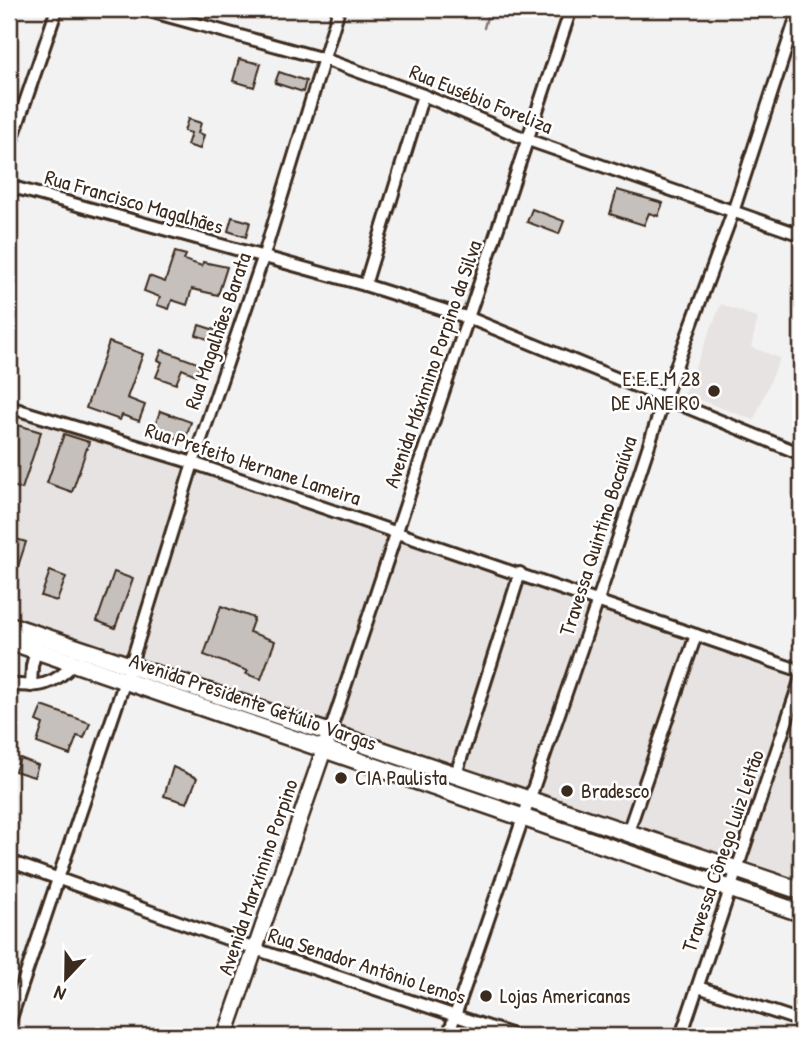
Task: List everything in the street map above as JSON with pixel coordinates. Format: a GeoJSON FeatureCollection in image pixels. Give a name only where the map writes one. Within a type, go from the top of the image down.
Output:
{"type":"FeatureCollection","features":[{"type":"Feature","properties":{"kind":"highway","name":"Avenida Presidente Getúlio Vargas"},"geometry":{"type":"LineString","coordinates":[[9,625],[74,663],[127,673],[324,749],[801,912]]}},
{"type":"Feature","properties":{"kind":"highway","name":"Avenida Presidente Getúlio Vargas"},"geometry":{"type":"LineString","coordinates":[[9,641],[38,643],[127,673],[330,732],[801,891]]}},
{"type":"Feature","properties":{"kind":"main road","name":"Avenida Marximino Porpino"},"geometry":{"type":"LineString","coordinates":[[225,1036],[330,732]]}},
{"type":"Feature","properties":{"kind":"street"},"geometry":{"type":"LineString","coordinates":[[9,149],[57,9]]}},
{"type":"Feature","properties":{"kind":"street","name":"Rua Eusébio Foreliza"},"geometry":{"type":"LineString","coordinates":[[142,9],[324,59],[423,94],[528,140],[801,235]]}},
{"type":"Feature","properties":{"kind":"street","name":"Rua Magalhães Barata"},"geometry":{"type":"LineString","coordinates":[[9,1024],[263,258],[339,9]]}},
{"type":"Feature","properties":{"kind":"street","name":"Avenida Máximino Porpino da Silva"},"geometry":{"type":"LineString","coordinates":[[330,732],[571,9]]}},
{"type":"Feature","properties":{"kind":"street","name":"Travessa Quintino Bocaiúva"},"geometry":{"type":"LineString","coordinates":[[448,1036],[664,399],[733,212],[799,9]]}},
{"type":"Feature","properties":{"kind":"street"},"geometry":{"type":"LineString","coordinates":[[365,285],[423,94]]}},
{"type":"Feature","properties":{"kind":"street","name":"Rua Francisco Magalhães"},"geometry":{"type":"LineString","coordinates":[[9,186],[365,285],[469,318],[801,454]]}},
{"type":"Feature","properties":{"kind":"street","name":"Rua Prefeito Hernane Lameira"},"geometry":{"type":"LineString","coordinates":[[9,407],[193,463],[801,671]]}},
{"type":"Feature","properties":{"kind":"street"},"geometry":{"type":"LineString","coordinates":[[456,774],[520,573]]}},
{"type":"Feature","properties":{"kind":"street"},"geometry":{"type":"LineString","coordinates":[[628,832],[696,635]]}},
{"type":"Feature","properties":{"kind":"street"},"geometry":{"type":"LineString","coordinates":[[31,686],[32,666],[38,643]]}},
{"type":"Feature","properties":{"kind":"street"},"geometry":{"type":"LineString","coordinates":[[9,684],[45,685],[64,674],[74,663]]}},
{"type":"Feature","properties":{"kind":"street","name":"Travessa Cônego Luiz Leitão"},"geometry":{"type":"LineString","coordinates":[[681,1036],[801,678]]}},
{"type":"Feature","properties":{"kind":"street","name":"Rua Senador Antônio Lemos"},"geometry":{"type":"LineString","coordinates":[[9,861],[255,949],[516,1036]]}},
{"type":"Feature","properties":{"kind":"street"},"geometry":{"type":"LineString","coordinates":[[698,987],[801,1021]]}},
{"type":"Feature","properties":{"kind":"shaded area"},"geometry":{"type":"Polygon","coordinates":[[[721,304],[758,318],[751,347],[780,358],[754,420],[684,394],[721,304]]]}},
{"type":"Feature","properties":{"kind":"shaded area"},"geometry":{"type":"Polygon","coordinates":[[[9,407],[801,671],[801,892],[9,618],[9,407]]]}},
{"type":"Feature","properties":{"kind":"building"},"geometry":{"type":"Polygon","coordinates":[[[239,59],[261,64],[254,87],[233,81],[239,59]]]}},
{"type":"Feature","properties":{"kind":"building"},"geometry":{"type":"Polygon","coordinates":[[[279,72],[306,81],[303,92],[275,83],[279,72]]]}},
{"type":"Feature","properties":{"kind":"building"},"geometry":{"type":"Polygon","coordinates":[[[188,119],[201,123],[198,133],[204,135],[200,149],[187,145],[191,133],[184,131],[188,119]]]}},
{"type":"Feature","properties":{"kind":"building"},"geometry":{"type":"Polygon","coordinates":[[[617,190],[663,203],[658,216],[649,213],[644,225],[610,214],[617,190]]]}},
{"type":"Feature","properties":{"kind":"building"},"geometry":{"type":"Polygon","coordinates":[[[532,209],[564,221],[559,234],[527,222],[532,209]]]}},
{"type":"Feature","properties":{"kind":"building"},"geometry":{"type":"Polygon","coordinates":[[[232,217],[250,222],[246,237],[228,231],[232,217]]]}},
{"type":"Feature","properties":{"kind":"building"},"geometry":{"type":"Polygon","coordinates":[[[175,252],[186,255],[184,260],[202,266],[203,262],[227,267],[218,295],[192,289],[187,305],[172,300],[169,309],[157,305],[160,297],[144,291],[149,276],[165,282],[175,252]]]}},
{"type":"Feature","properties":{"kind":"building"},"geometry":{"type":"Polygon","coordinates":[[[199,325],[221,332],[218,343],[196,335],[199,325]]]}},
{"type":"Feature","properties":{"kind":"building"},"geometry":{"type":"Polygon","coordinates":[[[109,342],[143,354],[127,398],[145,405],[139,421],[122,415],[120,420],[86,408],[109,342]]]}},
{"type":"Feature","properties":{"kind":"building"},"geometry":{"type":"Polygon","coordinates":[[[162,350],[200,364],[196,375],[182,369],[176,384],[156,377],[162,362],[158,360],[162,350]]]}},
{"type":"Feature","properties":{"kind":"building"},"geometry":{"type":"Polygon","coordinates":[[[160,411],[191,422],[185,441],[153,431],[160,411]]]}},
{"type":"Feature","properties":{"kind":"building"},"geometry":{"type":"Polygon","coordinates":[[[18,425],[41,432],[22,489],[9,485],[9,453],[18,425]]]}},
{"type":"Feature","properties":{"kind":"building"},"geometry":{"type":"Polygon","coordinates":[[[64,434],[89,442],[72,492],[47,483],[64,434]]]}},
{"type":"Feature","properties":{"kind":"building"},"geometry":{"type":"Polygon","coordinates":[[[16,539],[26,542],[10,591],[9,560],[16,539]]]}},
{"type":"Feature","properties":{"kind":"building"},"geometry":{"type":"Polygon","coordinates":[[[50,571],[66,577],[57,601],[41,596],[50,571]]]}},
{"type":"Feature","properties":{"kind":"building"},"geometry":{"type":"Polygon","coordinates":[[[114,572],[133,579],[115,628],[97,621],[114,572]]]}},
{"type":"Feature","properties":{"kind":"building"},"geometry":{"type":"Polygon","coordinates":[[[221,606],[254,618],[249,632],[275,641],[261,679],[246,674],[248,671],[204,655],[221,606]]]}},
{"type":"Feature","properties":{"kind":"building"},"geometry":{"type":"Polygon","coordinates":[[[42,706],[90,723],[84,738],[77,736],[70,755],[37,743],[43,724],[36,721],[42,706]]]}},
{"type":"Feature","properties":{"kind":"building"},"geometry":{"type":"Polygon","coordinates":[[[20,758],[38,765],[34,777],[15,771],[20,758]]]}},
{"type":"Feature","properties":{"kind":"building"},"geometry":{"type":"Polygon","coordinates":[[[173,767],[197,778],[187,803],[164,796],[173,767]]]}},
{"type":"Feature","properties":{"kind":"waterway"},"geometry":{"type":"LineString","coordinates":[[484,28],[489,9]]}},
{"type":"Feature","properties":{"kind":"place","name":"E.E.E.M 28 DE JANEIRO"},"geometry":{"type":"Point","coordinates":[714,391]}},
{"type":"Feature","properties":{"kind":"place","name":"CIA Paulista"},"geometry":{"type":"Point","coordinates":[341,778]}},
{"type":"Feature","properties":{"kind":"place","name":"Bradesco"},"geometry":{"type":"Point","coordinates":[567,791]}},
{"type":"Feature","properties":{"kind":"place","name":"Lojas Americanas"},"geometry":{"type":"Point","coordinates":[486,996]}}]}
